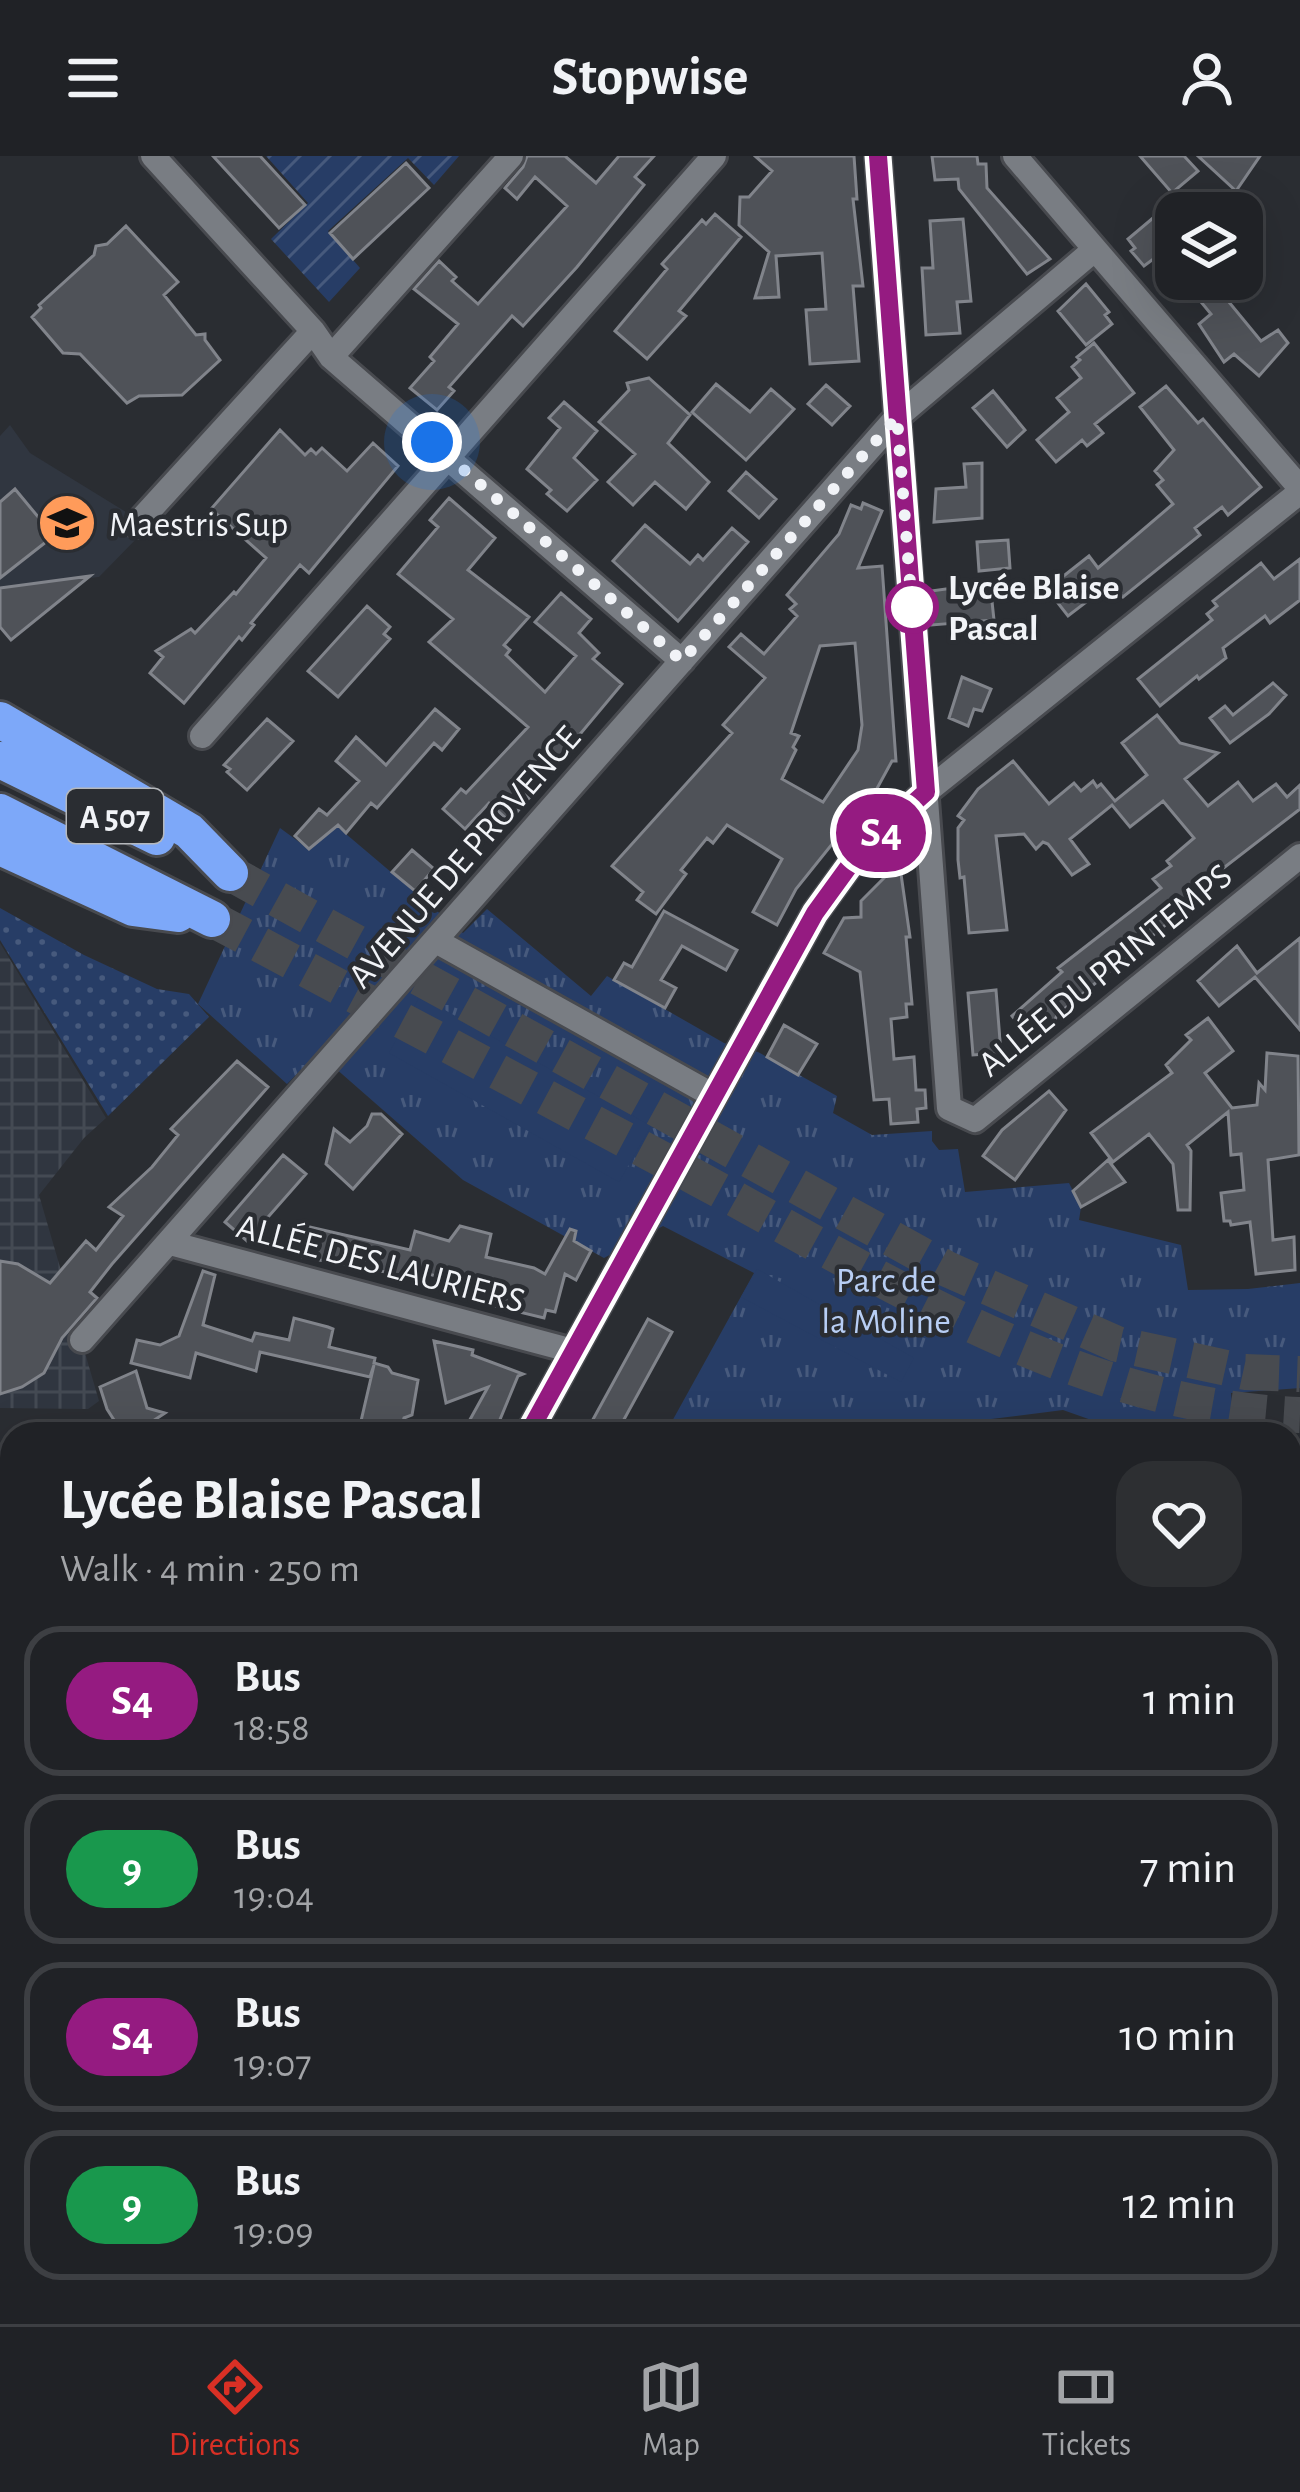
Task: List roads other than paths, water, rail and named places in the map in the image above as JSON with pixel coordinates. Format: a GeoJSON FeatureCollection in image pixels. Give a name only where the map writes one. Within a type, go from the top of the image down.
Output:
{"type":"FeatureCollection","features":[{"type":"Feature","properties":{"kind":"highway","name":"A 507"},"geometry":{"type":"LineString","coordinates":[[0,719],[189,832],[230,873],[0,760]]}},
{"type":"Feature","properties":{"kind":"highway","name":"A 507"},"geometry":{"type":"LineString","coordinates":[[0,812],[212,919],[133,908],[0,847]]}},
{"type":"Feature","properties":{"kind":"street"},"geometry":{"type":"LineString","coordinates":[[153,156],[313,331],[331,357],[682,661]]}},
{"type":"Feature","properties":{"kind":"street"},"geometry":{"type":"LineString","coordinates":[[331,357],[511,156]]}},
{"type":"Feature","properties":{"kind":"street"},"geometry":{"type":"LineString","coordinates":[[202,736],[714,156]]}},
{"type":"Feature","properties":{"kind":"street"},"geometry":{"type":"LineString","coordinates":[[878,156],[926,792]]}},
{"type":"Feature","properties":{"kind":"street"},"geometry":{"type":"LineString","coordinates":[[535,1422],[815,913],[860,851],[926,792],[1300,490],[1015,156]]}},
{"type":"Feature","properties":{"kind":"street","name":"AVENUE DE PROVENCE"},"geometry":{"type":"LineString","coordinates":[[82,1340],[897,417],[1094,250]]}},
{"type":"Feature","properties":{"kind":"street"},"geometry":{"type":"LineString","coordinates":[[136,525],[313,331]]}},
{"type":"Feature","properties":{"kind":"street","name":"ALLÉE DU PRINTEMPS"},"geometry":{"type":"LineString","coordinates":[[926,792],[949,1108],[975,1120],[1300,856]]}},
{"type":"Feature","properties":{"kind":"street"},"geometry":{"type":"LineString","coordinates":[[436,941],[714,1096]]}},
{"type":"Feature","properties":{"kind":"street","name":"ALLÉE DES LAURIERS"},"geometry":{"type":"LineString","coordinates":[[170,1243],[574,1351]]}},
{"type":"Feature","properties":{"kind":"tunnel"},"geometry":{"type":"LineString","coordinates":[[230,873],[947,1269],[1117,1344],[1245,1372],[1300,1374]]}},
{"type":"Feature","properties":{"kind":"tunnel"},"geometry":{"type":"LineString","coordinates":[[212,919],[986,1331],[1139,1389],[1218,1407],[1300,1415]]}},
{"type":"Feature","properties":{"kind":"place","name":"Maestris Sup"},"geometry":{"type":"Point","coordinates":[67,523]}},
{"type":"Feature","properties":{"kind":"place","name":"Lycée Blaise Pascal"},"geometry":{"type":"Point","coordinates":[912,607]}},
{"type":"Feature","properties":{"kind":"park label","name":"Parc de la Moline"},"geometry":{"type":"Point","coordinates":[886,1300]}}]}
